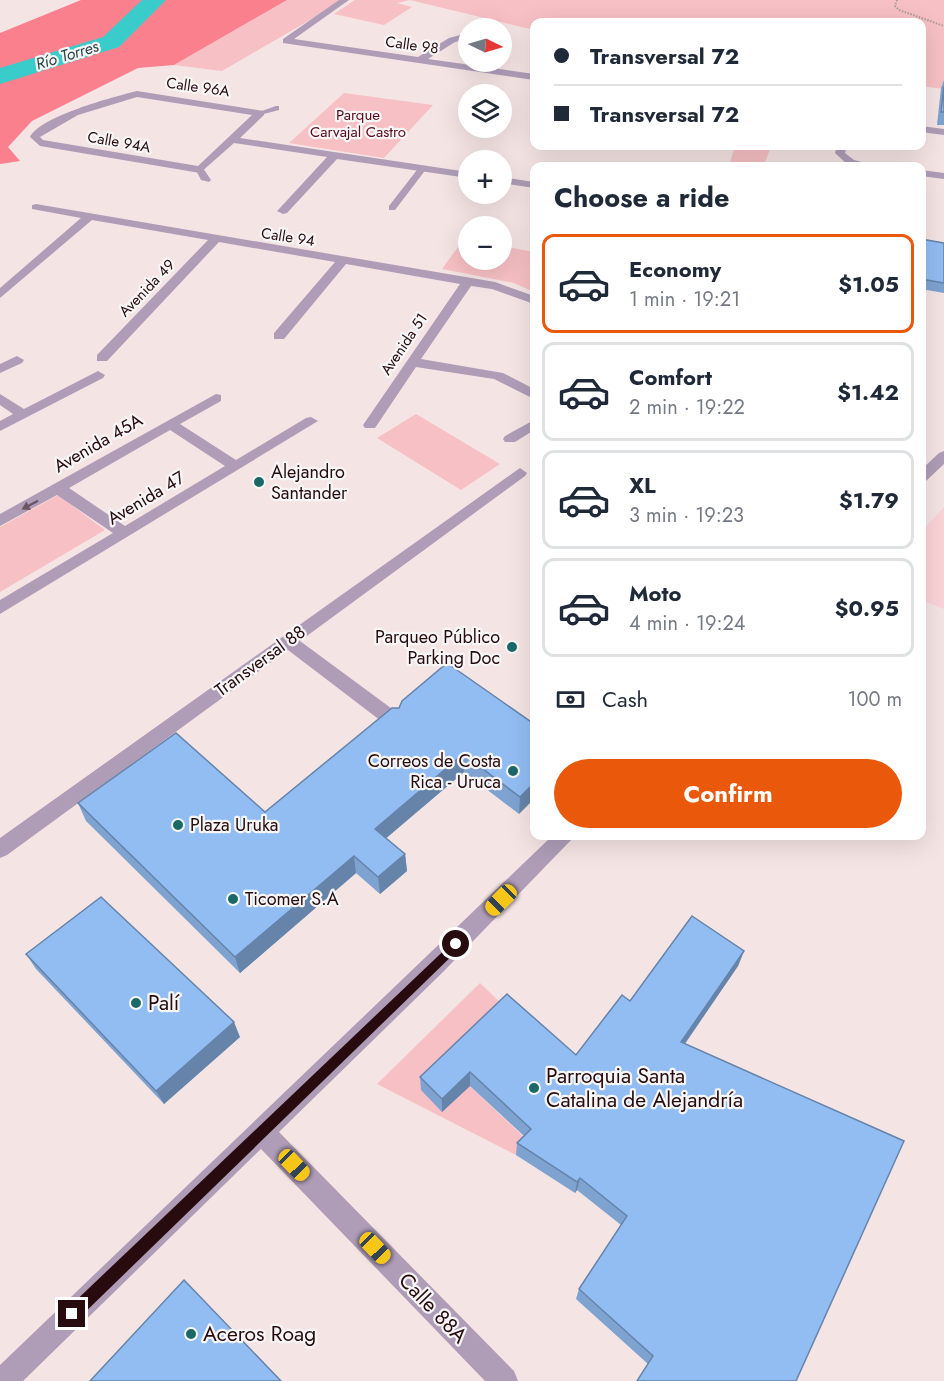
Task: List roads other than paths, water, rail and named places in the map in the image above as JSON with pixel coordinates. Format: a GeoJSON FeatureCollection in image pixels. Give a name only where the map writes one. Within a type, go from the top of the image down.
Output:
{"type":"FeatureCollection","features":[{"type":"Feature","properties":{"kind":"street","name":"Calle 98"},"geometry":{"type":"LineString","coordinates":[[345,0],[286,41],[530,76]]}},
{"type":"Feature","properties":{"kind":"street"},"geometry":{"type":"LineString","coordinates":[[418,61],[458,38]]}},
{"type":"Feature","properties":{"kind":"street","name":"Calle 96A"},"geometry":{"type":"LineString","coordinates":[[35,137],[37,133],[74,113],[131,95],[146,94],[260,113]]}},
{"type":"Feature","properties":{"kind":"street"},"geometry":{"type":"LineString","coordinates":[[234,140],[260,113]]}},
{"type":"Feature","properties":{"kind":"street"},"geometry":{"type":"LineString","coordinates":[[926,130],[944,132]]}},
{"type":"Feature","properties":{"kind":"street","name":"Calle 94A"},"geometry":{"type":"LineString","coordinates":[[35,137],[40,143],[203,175],[234,140]]}},
{"type":"Feature","properties":{"kind":"street"},"geometry":{"type":"LineString","coordinates":[[234,140],[458,173]]}},
{"type":"Feature","properties":{"kind":"street"},"geometry":{"type":"LineString","coordinates":[[841,150],[843,158],[850,162]]}},
{"type":"Feature","properties":{"kind":"street"},"geometry":{"type":"LineString","coordinates":[[284,211],[335,155]]}},
{"type":"Feature","properties":{"kind":"street"},"geometry":{"type":"LineString","coordinates":[[926,174],[944,176]]}},
{"type":"Feature","properties":{"kind":"street"},"geometry":{"type":"LineString","coordinates":[[512,182],[530,184]]}},
{"type":"Feature","properties":{"kind":"street","name":"Calle 94"},"geometry":{"type":"LineString","coordinates":[[36,207],[88,218],[467,282],[510,290],[530,298]]}},
{"type":"Feature","properties":{"kind":"street"},"geometry":{"type":"LineString","coordinates":[[0,294],[88,218]]}},
{"type":"Feature","properties":{"kind":"street","name":"Avenida 49"},"geometry":{"type":"LineString","coordinates":[[102,358],[215,240]]}},
{"type":"Feature","properties":{"kind":"street"},"geometry":{"type":"LineString","coordinates":[[279,336],[342,261]]}},
{"type":"Feature","properties":{"kind":"street","name":"Avenida 51"},"geometry":{"type":"LineString","coordinates":[[370,426],[467,282]]}},
{"type":"Feature","properties":{"kind":"street"},"geometry":{"type":"LineString","coordinates":[[0,369],[17,360]]}},
{"type":"Feature","properties":{"kind":"street"},"geometry":{"type":"LineString","coordinates":[[412,362],[498,376],[530,393]]}},
{"type":"Feature","properties":{"kind":"street"},"geometry":{"type":"LineString","coordinates":[[0,427],[98,375]]}},
{"type":"Feature","properties":{"kind":"street"},"geometry":{"type":"LineString","coordinates":[[0,398],[23,415]]}},
{"type":"Feature","properties":{"kind":"street","name":"Avenida 45A"},"geometry":{"type":"LineString","coordinates":[[0,521],[216,398]]}},
{"type":"Feature","properties":{"kind":"street","name":"Avenida 47"},"geometry":{"type":"LineString","coordinates":[[0,608],[311,421]]}},
{"type":"Feature","properties":{"kind":"street"},"geometry":{"type":"LineString","coordinates":[[170,424],[235,466]]}},
{"type":"Feature","properties":{"kind":"street"},"geometry":{"type":"LineString","coordinates":[[510,439],[530,426]]}},
{"type":"Feature","properties":{"kind":"street"},"geometry":{"type":"LineString","coordinates":[[926,473],[944,456]]}},
{"type":"Feature","properties":{"kind":"street","name":"Transversal 88"},"geometry":{"type":"LineString","coordinates":[[0,849],[520,473]]}},
{"type":"Feature","properties":{"kind":"street"},"geometry":{"type":"LineString","coordinates":[[59,489],[124,533]]}},
{"type":"Feature","properties":{"kind":"street"},"geometry":{"type":"LineString","coordinates":[[288,641],[392,719]]}},
{"type":"Feature","properties":{"kind":"street"},"geometry":{"type":"LineString","coordinates":[[3,1381],[561,840]]}},
{"type":"Feature","properties":{"kind":"street","name":"Calle 88A"},"geometry":{"type":"LineString","coordinates":[[261,1131],[504,1381]]}},
{"type":"Feature","properties":{"kind":"lane"},"geometry":{"type":"LineString","coordinates":[[260,113],[276,108]]}},
{"type":"Feature","properties":{"kind":"lane"},"geometry":{"type":"LineString","coordinates":[[392,208],[423,168]]}},
{"type":"Feature","properties":{"kind":"waterway","name":"Río Torres"},"geometry":{"type":"LineString","coordinates":[[0,76],[111,42],[155,0]]}},
{"type":"Feature","properties":{"kind":"place","name":"Alejandro Santander"},"geometry":{"type":"Point","coordinates":[259,482]}},
{"type":"Feature","properties":{"kind":"place","name":"Parqueo Público Parking Doc"},"geometry":{"type":"Point","coordinates":[512,647]}},
{"type":"Feature","properties":{"kind":"place","name":"Correos de Costa Rica - Uruca"},"geometry":{"type":"Point","coordinates":[513,771]}},
{"type":"Feature","properties":{"kind":"place","name":"Plaza Uruka"},"geometry":{"type":"Point","coordinates":[178,825]}},
{"type":"Feature","properties":{"kind":"place","name":"Ticomer S.A"},"geometry":{"type":"Point","coordinates":[233,899]}},
{"type":"Feature","properties":{"kind":"place","name":"Palí"},"geometry":{"type":"Point","coordinates":[136,1003]}},
{"type":"Feature","properties":{"kind":"place","name":"Parroquia Santa Catalina de Alejandría"},"geometry":{"type":"Point","coordinates":[534,1088]}},
{"type":"Feature","properties":{"kind":"place","name":"Aceros Roag"},"geometry":{"type":"Point","coordinates":[191,1334]}},
{"type":"Feature","properties":{"kind":"park label","name":"Parque Carvajal Castro"},"geometry":{"type":"Point","coordinates":[358,124]}}]}
